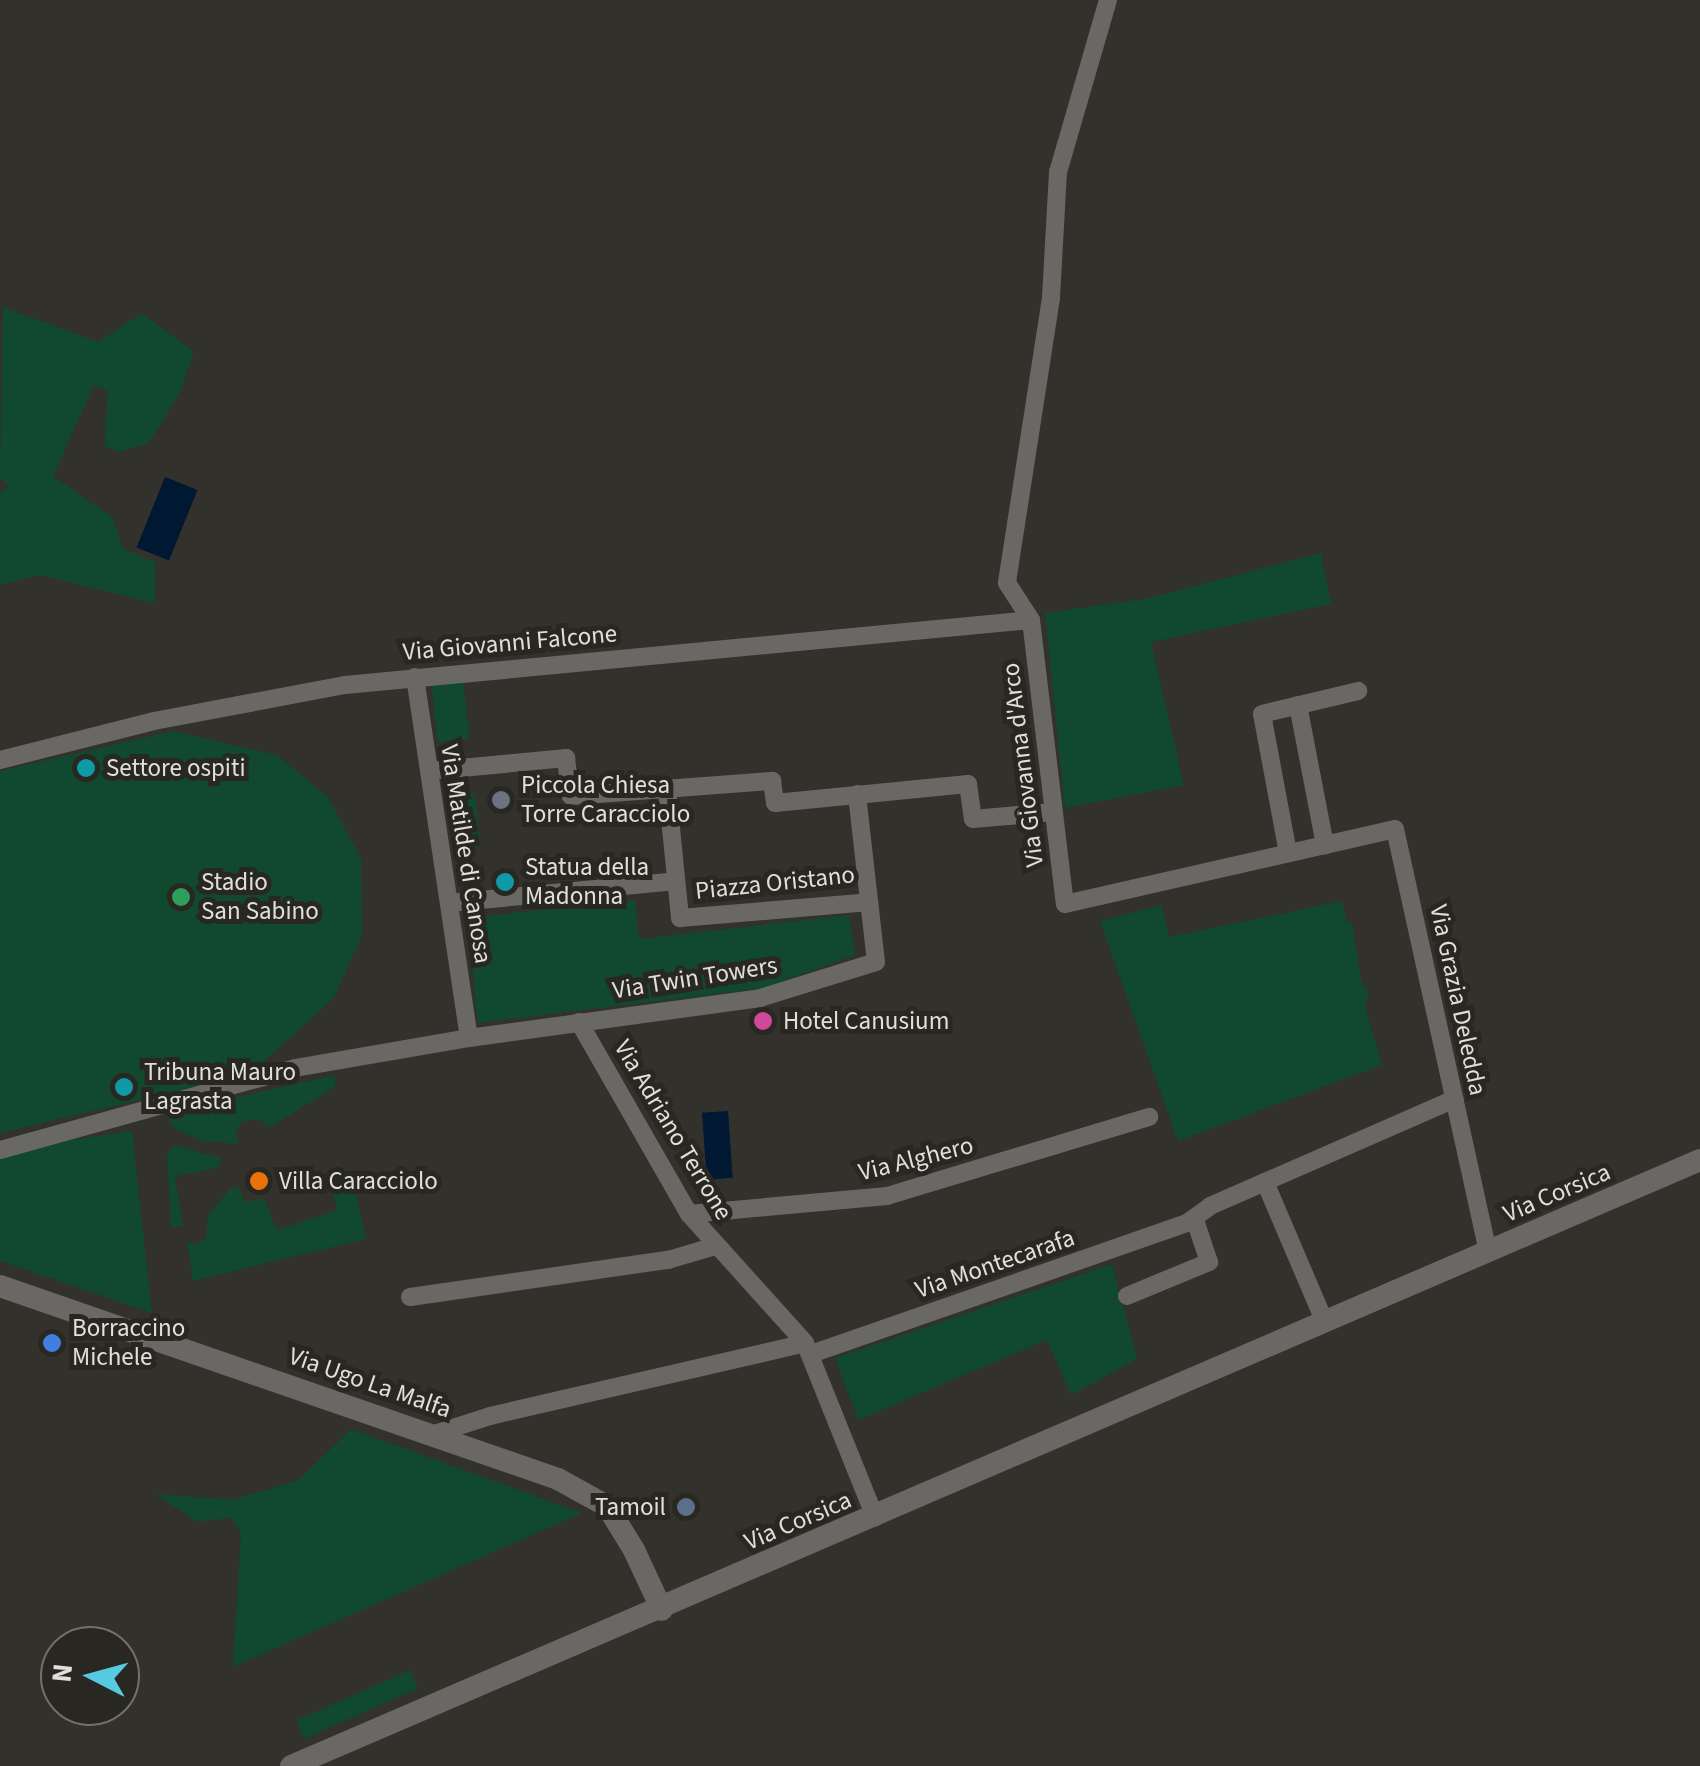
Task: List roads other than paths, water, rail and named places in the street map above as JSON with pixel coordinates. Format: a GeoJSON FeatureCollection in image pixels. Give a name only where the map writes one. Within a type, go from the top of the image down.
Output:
{"type":"FeatureCollection","features":[{"type":"Feature","properties":{"kind":"street"},"geometry":{"type":"LineString","coordinates":[[1032,620],[1007,583],[1051,298],[1058,172],[1108,0]]}},
{"type":"Feature","properties":{"kind":"street","name":"Via Giovanni Falcone"},"geometry":{"type":"LineString","coordinates":[[0,760],[154,721],[414,677],[1032,620]]}},
{"type":"Feature","properties":{"kind":"street","name":"Via Giovanna d'Arco"},"geometry":{"type":"LineString","coordinates":[[1032,620],[1066,904]]}},
{"type":"Feature","properties":{"kind":"street","name":"Via Matilde di Canosa"},"geometry":{"type":"LineString","coordinates":[[414,677],[469,1038]]}},
{"type":"Feature","properties":{"kind":"street"},"geometry":{"type":"LineString","coordinates":[[1288,853],[1262,714],[1358,691]]}},
{"type":"Feature","properties":{"kind":"street"},"geometry":{"type":"LineString","coordinates":[[1298,705],[1325,845]]}},
{"type":"Feature","properties":{"kind":"street"},"geometry":{"type":"LineString","coordinates":[[429,770],[566,758],[571,796],[772,781],[776,802],[968,784],[973,818],[1054,812]]}},
{"type":"Feature","properties":{"kind":"street","name":"Piazza Oristano"},"geometry":{"type":"LineString","coordinates":[[666,790],[680,918],[869,902],[857,794]]}},
{"type":"Feature","properties":{"kind":"street","name":"Via Grazia Deledda"},"geometry":{"type":"LineString","coordinates":[[1066,904],[1395,829],[1488,1252]]}},
{"type":"Feature","properties":{"kind":"street","name":"Piazza Oristano"},"geometry":{"type":"LineString","coordinates":[[449,903],[676,881]]}},
{"type":"Feature","properties":{"kind":"street","name":"Via Twin Towers"},"geometry":{"type":"LineString","coordinates":[[469,1038],[760,998],[876,962],[869,902]]}},
{"type":"Feature","properties":{"kind":"street","name":"Via Adriano Terrone"},"geometry":{"type":"LineString","coordinates":[[579,1022],[689,1214],[808,1349],[875,1518]]}},
{"type":"Feature","properties":{"kind":"street"},"geometry":{"type":"LineString","coordinates":[[1,1149],[294,1068],[469,1038]]}},
{"type":"Feature","properties":{"kind":"street","name":"Via Montecarafa"},"geometry":{"type":"LineString","coordinates":[[434,1434],[490,1416],[808,1349],[1195,1220],[1210,1206],[1454,1100]]}},
{"type":"Feature","properties":{"kind":"street","name":"Via Alghero"},"geometry":{"type":"LineString","coordinates":[[689,1214],[887,1196],[1149,1118]]}},
{"type":"Feature","properties":{"kind":"street","name":"Via Corsica"},"geometry":{"type":"LineString","coordinates":[[291,1766],[662,1610],[1700,1160]]}},
{"type":"Feature","properties":{"kind":"street"},"geometry":{"type":"LineString","coordinates":[[1266,1182],[1325,1323]]}},
{"type":"Feature","properties":{"kind":"street"},"geometry":{"type":"LineString","coordinates":[[1127,1296],[1209,1262],[1195,1220]]}},
{"type":"Feature","properties":{"kind":"street"},"geometry":{"type":"LineString","coordinates":[[410,1297],[668,1260],[715,1246]]}},
{"type":"Feature","properties":{"kind":"street","name":"Via Ugo La Malfa"},"geometry":{"type":"LineString","coordinates":[[0,1286],[558,1479],[606,1506],[634,1550],[662,1610]]}},
{"type":"Feature","properties":{"kind":"water"},"geometry":{"type":"Polygon","coordinates":[[[165,477],[197,490],[169,561],[137,547],[165,477]]]}},
{"type":"Feature","properties":{"kind":"water"},"geometry":{"type":"Polygon","coordinates":[[[728,1111],[733,1178],[707,1180],[702,1113],[728,1111]]]}},
{"type":"Feature","properties":{"kind":"place","name":"Settore ospiti"},"geometry":{"type":"Point","coordinates":[86,768]}},
{"type":"Feature","properties":{"kind":"place","name":"Piccola Chiesa Torre Caracciolo"},"geometry":{"type":"Point","coordinates":[501,800]}},
{"type":"Feature","properties":{"kind":"place","name":"Statua della Madonna"},"geometry":{"type":"Point","coordinates":[505,882]}},
{"type":"Feature","properties":{"kind":"place","name":"Stadio San Sabino"},"geometry":{"type":"Point","coordinates":[181,897]}},
{"type":"Feature","properties":{"kind":"place","name":"Hotel Canusium"},"geometry":{"type":"Point","coordinates":[763,1021]}},
{"type":"Feature","properties":{"kind":"place","name":"Tribuna Mauro Lagrasta"},"geometry":{"type":"Point","coordinates":[124,1087]}},
{"type":"Feature","properties":{"kind":"place","name":"Villa Caracciolo"},"geometry":{"type":"Point","coordinates":[259,1181]}},
{"type":"Feature","properties":{"kind":"place","name":"Borraccino Michele"},"geometry":{"type":"Point","coordinates":[52,1343]}},
{"type":"Feature","properties":{"kind":"place","name":"Tamoil"},"geometry":{"type":"Point","coordinates":[686,1507]}}]}
